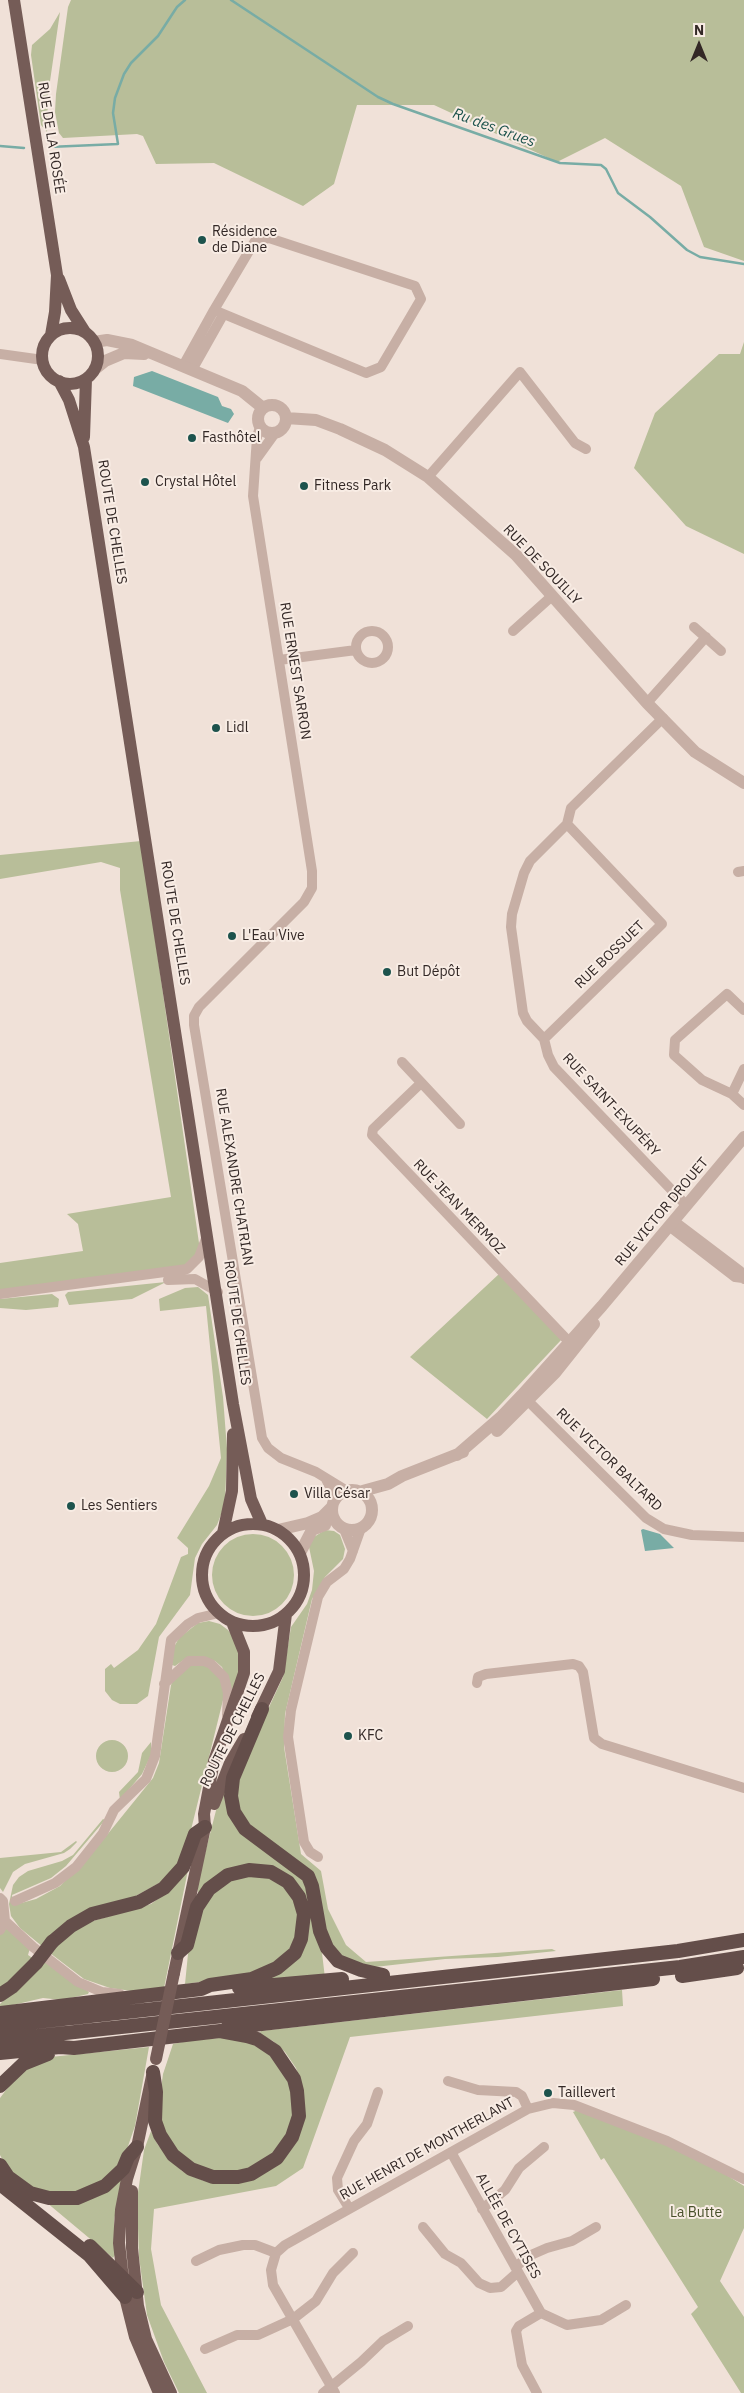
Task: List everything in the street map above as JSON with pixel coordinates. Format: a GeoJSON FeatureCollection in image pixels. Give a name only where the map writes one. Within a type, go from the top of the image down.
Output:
{"type":"FeatureCollection","features":[{"type":"Feature","properties":{"kind":"highway"},"geometry":{"type":"LineString","coordinates":[[262,1709],[233,1778],[231,1796],[234,1812],[245,1829],[308,1876],[312,1886],[320,1931],[326,1948],[338,1961],[361,1970],[383,1975]]}},
{"type":"Feature","properties":{"kind":"highway"},"geometry":{"type":"LineString","coordinates":[[0,1995],[12,1987],[36,1963],[52,1942],[71,1926],[92,1914],[139,1902],[164,1888],[183,1867],[195,1834],[204,1827]]}},
{"type":"Feature","properties":{"kind":"highway"},"geometry":{"type":"LineString","coordinates":[[178,1953],[187,1945],[197,1907],[209,1890],[228,1875],[248,1870],[271,1872],[288,1882],[299,1897],[304,1914],[301,1938],[295,1953],[277,1968],[252,1979],[210,1985],[202,1989]]}},
{"type":"Feature","properties":{"kind":"highway"},"geometry":{"type":"LineString","coordinates":[[0,2026],[678,1951],[744,1940]]}},
{"type":"Feature","properties":{"kind":"highway"},"geometry":{"type":"LineString","coordinates":[[0,2040],[680,1967],[744,1957]]}},
{"type":"Feature","properties":{"kind":"highway"},"geometry":{"type":"LineString","coordinates":[[0,2013],[122,1999],[137,1995],[202,1989],[210,1991],[543,1959],[563,1964]]}},
{"type":"Feature","properties":{"kind":"highway"},"geometry":{"type":"LineString","coordinates":[[220,2031],[225,2028],[710,1973],[744,1967]]}},
{"type":"Feature","properties":{"kind":"highway"},"geometry":{"type":"LineString","coordinates":[[0,2086],[23,2064],[42,2056],[74,2048],[220,2031],[247,2036],[265,2043],[283,2060],[294,2079],[297,2091],[299,2116],[292,2137],[283,2151],[262,2168],[238,2177],[202,2174],[182,2162],[165,2146],[154,2121],[156,2092],[154,2066]]}},
{"type":"Feature","properties":{"kind":"highway"},"geometry":{"type":"LineString","coordinates":[[0,2054],[60,2047],[74,2048]]}},
{"type":"Feature","properties":{"kind":"highway"},"geometry":{"type":"LineString","coordinates":[[30,2193],[59,2199],[86,2195],[111,2180],[123,2169],[128,2157],[137,2147]]}},
{"type":"Feature","properties":{"kind":"highway"},"geometry":{"type":"LineString","coordinates":[[0,2165],[13,2181],[30,2193],[35,2200],[105,2258],[122,2276],[131,2295]]}},
{"type":"Feature","properties":{"kind":"highway"},"geometry":{"type":"LineString","coordinates":[[0,2184],[89,2256],[131,2295]]}},
{"type":"Feature","properties":{"kind":"main road","name":"RUE DE LA ROSÉE"},"geometry":{"type":"LineString","coordinates":[[15,3],[57,275],[56,312],[51,335]]}},
{"type":"Feature","properties":{"kind":"main road","name":"RUE DE LA ROSÉE"},"geometry":{"type":"LineString","coordinates":[[57,275],[71,310],[85,332]]}},
{"type":"Feature","properties":{"kind":"main road"},"geometry":{"type":"LineString","coordinates":[[59,381],[73,383],[86,379],[95,368],[98,355],[94,342],[85,332],[68,328],[51,335],[46,342],[43,360],[48,373],[59,381],[67,394],[84,446]]}},
{"type":"Feature","properties":{"kind":"main road"},"geometry":{"type":"LineString","coordinates":[[84,446],[86,379]]}},
{"type":"Feature","properties":{"kind":"main road","name":"ROUTE DE CHELLES"},"geometry":{"type":"LineString","coordinates":[[84,446],[218,1292],[234,1404],[251,1499],[262,1524]]}},
{"type":"Feature","properties":{"kind":"main road","name":"ROUTE DE CHELLES"},"geometry":{"type":"LineString","coordinates":[[223,1533],[232,1491],[234,1404]]}},
{"type":"Feature","properties":{"kind":"main road"},"geometry":{"type":"LineString","coordinates":[[262,1524],[278,1530],[290,1540],[300,1553],[304,1566],[304,1586],[296,1604],[286,1614],[272,1622],[256,1626],[232,1622],[219,1613],[205,1591],[202,1573],[210,1547],[223,1533],[242,1525],[262,1524]]}},
{"type":"Feature","properties":{"kind":"main road","name":"ROUTE DE CHELLES"},"geometry":{"type":"LineString","coordinates":[[154,2066],[204,1827],[230,1763],[262,1709],[279,1671],[286,1614]]}},
{"type":"Feature","properties":{"kind":"main road","name":"ROUTE DE CHELLES"},"geometry":{"type":"LineString","coordinates":[[204,1827],[204,1814],[214,1761],[240,1688],[245,1661],[244,1652],[232,1622]]}},
{"type":"Feature","properties":{"kind":"main road"},"geometry":{"type":"LineString","coordinates":[[122,2276],[119,2243],[121,2210],[137,2147],[154,2066]]}},
{"type":"Feature","properties":{"kind":"main road"},"geometry":{"type":"LineString","coordinates":[[137,2147],[130,2207],[131,2295],[135,2337],[159,2393]]}},
{"type":"Feature","properties":{"kind":"main road"},"geometry":{"type":"LineString","coordinates":[[131,2295],[146,2339],[171,2393]]}},
{"type":"Feature","properties":{"kind":"street"},"geometry":{"type":"LineString","coordinates":[[188,368],[219,313],[255,241],[270,238],[415,286],[421,299],[381,367],[366,373],[219,313]]}},
{"type":"Feature","properties":{"kind":"street"},"geometry":{"type":"LineString","coordinates":[[94,342],[107,340],[132,345],[242,391],[263,408]]}},
{"type":"Feature","properties":{"kind":"street"},"geometry":{"type":"LineString","coordinates":[[95,368],[105,361],[124,353],[156,356]]}},
{"type":"Feature","properties":{"kind":"street"},"geometry":{"type":"LineString","coordinates":[[0,354],[43,360]]}},
{"type":"Feature","properties":{"kind":"street"},"geometry":{"type":"LineString","coordinates":[[428,477],[520,372],[575,443],[586,449]]}},
{"type":"Feature","properties":{"kind":"street"},"geometry":{"type":"LineString","coordinates":[[256,459],[267,441],[282,429],[286,418],[280,407],[272,405],[263,408],[258,415],[260,427],[267,433],[275,433]]}},
{"type":"Feature","properties":{"kind":"street","name":"RUE DE SOUILLY"},"geometry":{"type":"LineString","coordinates":[[286,418],[316,420],[340,429],[385,450],[428,477],[516,555],[647,703],[695,752],[744,782]]}},
{"type":"Feature","properties":{"kind":"street","name":"RUE ERNEST SARRON"},"geometry":{"type":"LineString","coordinates":[[260,427],[257,437],[254,496],[312,871],[312,888]]}},
{"type":"Feature","properties":{"kind":"street"},"geometry":{"type":"LineString","coordinates":[[513,631],[552,596]]}},
{"type":"Feature","properties":{"kind":"street"},"geometry":{"type":"LineString","coordinates":[[694,627],[721,651]]}},
{"type":"Feature","properties":{"kind":"street"},"geometry":{"type":"LineString","coordinates":[[647,703],[706,637]]}},
{"type":"Feature","properties":{"kind":"street"},"geometry":{"type":"LineString","coordinates":[[279,660],[356,650]]}},
{"type":"Feature","properties":{"kind":"street","name":"RUE SAINT-EXUPÉRY"},"geometry":{"type":"LineString","coordinates":[[663,718],[571,808],[567,824],[530,861],[512,914],[511,927],[523,1013],[527,1021],[544,1039],[548,1056],[554,1067],[686,1205]]}},
{"type":"Feature","properties":{"kind":"street","name":"RUE BOSSUET"},"geometry":{"type":"LineString","coordinates":[[544,1039],[662,924],[567,824]]}},
{"type":"Feature","properties":{"kind":"street","name":"RUE ALEXANDRE CHATRIAN"},"geometry":{"type":"LineString","coordinates":[[312,888],[304,902],[198,1008],[194,1016],[194,1025],[262,1438],[268,1448],[281,1458],[316,1472],[353,1492]]}},
{"type":"Feature","properties":{"kind":"street"},"geometry":{"type":"LineString","coordinates":[[744,1010],[727,994],[675,1040],[674,1054],[702,1080],[732,1094],[744,1105]]}},
{"type":"Feature","properties":{"kind":"street"},"geometry":{"type":"LineString","coordinates":[[402,1062],[460,1124]]}},
{"type":"Feature","properties":{"kind":"street"},"geometry":{"type":"LineString","coordinates":[[732,1094],[744,1069]]}},
{"type":"Feature","properties":{"kind":"street","name":"RUE JEAN MERMOZ"},"geometry":{"type":"LineString","coordinates":[[422,1084],[373,1129],[372,1135],[572,1345]]}},
{"type":"Feature","properties":{"kind":"street","name":"RUE VICTOR DROUET"},"geometry":{"type":"LineString","coordinates":[[278,1530],[308,1523],[322,1517],[334,1503],[353,1492],[388,1484],[402,1476],[457,1455],[526,1398],[744,1137]]}},
{"type":"Feature","properties":{"kind":"street"},"geometry":{"type":"LineString","coordinates":[[671,1223],[735,1277],[744,1278]]}},
{"type":"Feature","properties":{"kind":"street"},"geometry":{"type":"LineString","coordinates":[[0,1294],[187,1269],[199,1257],[208,1232]]}},
{"type":"Feature","properties":{"kind":"street"},"geometry":{"type":"LineString","coordinates":[[0,1294],[178,1278],[195,1279],[218,1292]]}},
{"type":"Feature","properties":{"kind":"street","name":"RUE VICTOR BALTARD"},"geometry":{"type":"LineString","coordinates":[[526,1398],[646,1518],[664,1528],[692,1535],[744,1537]]}},
{"type":"Feature","properties":{"kind":"street"},"geometry":{"type":"LineString","coordinates":[[326,1479],[334,1503],[334,1519],[353,1550]]}},
{"type":"Feature","properties":{"kind":"street","name":"RUE VICTOR DROUET"},"geometry":{"type":"LineString","coordinates":[[361,1528],[370,1518],[371,1504],[388,1484]]}},
{"type":"Feature","properties":{"kind":"street"},"geometry":{"type":"LineString","coordinates":[[353,1492],[371,1504]]}},
{"type":"Feature","properties":{"kind":"street"},"geometry":{"type":"LineString","coordinates":[[300,1553],[312,1530],[323,1525],[340,1526],[352,1530],[361,1528]]}},
{"type":"Feature","properties":{"kind":"street"},"geometry":{"type":"LineString","coordinates":[[318,1857],[310,1852],[304,1842],[288,1737],[291,1710],[318,1597],[327,1582],[344,1569],[361,1528]]}},
{"type":"Feature","properties":{"kind":"street"},"geometry":{"type":"LineString","coordinates":[[15,1901],[55,1883],[76,1867],[103,1832],[114,1810],[146,1780],[155,1756],[169,1649],[175,1635],[198,1618],[219,1613]]}},
{"type":"Feature","properties":{"kind":"street"},"geometry":{"type":"LineString","coordinates":[[164,1684],[190,1661],[204,1661],[211,1664],[224,1677],[226,1684],[227,1723]]}},
{"type":"Feature","properties":{"kind":"street"},"geometry":{"type":"LineString","coordinates":[[477,1683],[478,1677],[486,1674],[573,1664],[579,1666],[583,1672],[594,1738],[602,1744],[744,1788]]}},
{"type":"Feature","properties":{"kind":"street"},"geometry":{"type":"LineString","coordinates":[[0,1898],[3,1901],[2,1926],[22,1938],[78,1982],[102,1992],[137,1995]]}},
{"type":"Feature","properties":{"kind":"street"},"geometry":{"type":"LineString","coordinates":[[448,2080],[478,2090],[516,2092],[522,2096],[528,2110]]}},
{"type":"Feature","properties":{"kind":"street"},"geometry":{"type":"LineString","coordinates":[[349,2208],[338,2190],[337,2178],[354,2141],[367,2124],[378,2092]]}},
{"type":"Feature","properties":{"kind":"street","name":"RUE HENRI DE MONTHERLANT"},"geometry":{"type":"LineString","coordinates":[[276,2252],[285,2244],[528,2110],[553,2103],[574,2105],[667,2140],[744,2179]]}},
{"type":"Feature","properties":{"kind":"street"},"geometry":{"type":"LineString","coordinates":[[482,2209],[505,2190],[519,2168],[544,2147]]}},
{"type":"Feature","properties":{"kind":"street","name":"ALLÉE DE CYTISES"},"geometry":{"type":"LineString","coordinates":[[451,2152],[541,2313]]}},
{"type":"Feature","properties":{"kind":"street"},"geometry":{"type":"LineString","coordinates":[[423,2227],[445,2254],[461,2263],[478,2283],[490,2288],[501,2287],[531,2255],[572,2241],[596,2227]]}},
{"type":"Feature","properties":{"kind":"street"},"geometry":{"type":"LineString","coordinates":[[196,2261],[219,2250],[243,2245],[255,2246],[276,2252],[271,2270],[273,2285],[333,2389]]}},
{"type":"Feature","properties":{"kind":"street"},"geometry":{"type":"LineString","coordinates":[[205,2349],[237,2336],[258,2335],[293,2319],[316,2301],[333,2274],[353,2253]]}},
{"type":"Feature","properties":{"kind":"street"},"geometry":{"type":"LineString","coordinates":[[537,2393],[522,2365],[516,2332],[519,2326],[541,2313],[568,2325],[576,2325],[601,2320],[626,2305]]}},
{"type":"Feature","properties":{"kind":"street"},"geometry":{"type":"LineString","coordinates":[[323,2393],[333,2389],[383,2341],[408,2326]]}},
{"type":"Feature","properties":{"kind":"green space"},"geometry":{"type":"Polygon","coordinates":[[[71,0],[744,0],[744,261],[704,247],[681,186],[605,138],[557,162],[434,105],[357,105],[334,184],[303,206],[214,163],[156,164],[143,136],[137,134],[63,138],[59,133],[55,112],[56,94],[68,7],[71,0]]]}},
{"type":"Feature","properties":{"kind":"green space"},"geometry":{"type":"Polygon","coordinates":[[[60,12],[48,95],[47,132],[41,125],[31,55],[32,45],[50,29],[60,12]]]}},
{"type":"Feature","properties":{"kind":"green space"},"geometry":{"type":"Polygon","coordinates":[[[744,342],[744,554],[686,526],[634,468],[655,413],[719,354],[740,354],[744,342]]]}},
{"type":"Feature","properties":{"kind":"green space"},"geometry":{"type":"Polygon","coordinates":[[[141,841],[200,1250],[182,1269],[0,1290],[0,1263],[83,1251],[78,1224],[67,1214],[171,1197],[120,890],[120,868],[101,862],[0,879],[0,855],[141,841]]]}},
{"type":"Feature","properties":{"kind":"green space"},"geometry":{"type":"Polygon","coordinates":[[[499,1274],[562,1339],[487,1419],[410,1357],[499,1274]]]}},
{"type":"Feature","properties":{"kind":"green space"},"geometry":{"type":"Polygon","coordinates":[[[166,1282],[132,1299],[69,1305],[65,1295],[68,1292],[166,1282]]]}},
{"type":"Feature","properties":{"kind":"green space"},"geometry":{"type":"Polygon","coordinates":[[[198,1287],[208,1295],[223,1397],[227,1449],[225,1504],[217,1525],[202,1544],[195,1558],[190,1595],[159,1637],[148,1696],[137,1704],[120,1704],[112,1700],[105,1691],[105,1669],[111,1664],[114,1668],[138,1650],[156,1624],[181,1557],[188,1554],[188,1548],[177,1538],[209,1486],[221,1458],[206,1306],[160,1311],[159,1299],[185,1288],[198,1287]]]}},
{"type":"Feature","properties":{"kind":"green space"},"geometry":{"type":"Polygon","coordinates":[[[52,1294],[59,1299],[58,1307],[26,1310],[0,1308],[0,1299],[52,1294]]]}},
{"type":"Feature","properties":{"kind":"green space"},"geometry":{"type":"Polygon","coordinates":[[[325,1530],[334,1531],[340,1535],[345,1549],[343,1559],[325,1577],[312,1599],[285,1714],[284,1747],[301,1854],[321,1871],[328,1909],[346,1945],[366,1962],[552,1949],[556,1951],[498,1957],[445,1959],[366,1968],[349,1962],[336,1951],[326,1936],[315,1879],[255,1830],[237,1805],[238,1774],[283,1677],[291,1627],[307,1604],[312,1590],[314,1571],[309,1547],[314,1537],[325,1530]]]}},
{"type":"Feature","properties":{"kind":"green space"},"geometry":{"type":"Polygon","coordinates":[[[253,1534],[269,1537],[282,1546],[291,1559],[294,1575],[291,1591],[282,1604],[269,1613],[253,1616],[237,1613],[224,1604],[215,1591],[212,1575],[215,1559],[224,1546],[237,1537],[253,1534]]]}},
{"type":"Feature","properties":{"kind":"green space"},"geometry":{"type":"Polygon","coordinates":[[[209,1621],[220,1624],[228,1630],[234,1638],[243,1660],[233,1695],[222,1667],[215,1661],[185,1659],[175,1666],[172,1665],[174,1647],[179,1638],[198,1623],[209,1621]]]}},
{"type":"Feature","properties":{"kind":"green space"},"geometry":{"type":"Polygon","coordinates":[[[192,1664],[207,1665],[221,1679],[224,1696],[187,1846],[172,1876],[43,1947],[20,1928],[11,1916],[9,1904],[13,1885],[19,1877],[28,1871],[62,1861],[73,1855],[103,1819],[105,1820],[66,1866],[51,1878],[12,1895],[14,1905],[36,1899],[60,1886],[94,1851],[153,1778],[159,1763],[171,1685],[176,1676],[192,1664]]]}},
{"type":"Feature","properties":{"kind":"green space"},"geometry":{"type":"Polygon","coordinates":[[[112,1740],[124,1744],[128,1756],[124,1768],[112,1772],[100,1768],[96,1756],[100,1744],[112,1740]]]}},
{"type":"Feature","properties":{"kind":"green space"},"geometry":{"type":"Polygon","coordinates":[[[151,1742],[151,1755],[142,1774],[120,1800],[119,1792],[138,1772],[142,1753],[151,1742]]]}},
{"type":"Feature","properties":{"kind":"green space"},"geometry":{"type":"Polygon","coordinates":[[[223,1783],[231,1818],[298,1873],[307,1887],[322,1953],[325,1978],[263,1983],[296,1955],[302,1893],[255,1864],[198,1895],[198,1881],[223,1783]]]}},
{"type":"Feature","properties":{"kind":"green space"},"geometry":{"type":"Polygon","coordinates":[[[76,1841],[64,1853],[25,1864],[13,1872],[3,1892],[0,1888],[0,1858],[61,1852],[76,1841]]]}},
{"type":"Feature","properties":{"kind":"green space"},"geometry":{"type":"Polygon","coordinates":[[[188,1870],[164,1988],[132,1991],[110,1988],[84,1979],[50,1953],[57,1944],[86,1923],[151,1904],[170,1890],[188,1870]]]}},
{"type":"Feature","properties":{"kind":"green space"},"geometry":{"type":"Polygon","coordinates":[[[262,1874],[290,1889],[299,1919],[297,1937],[286,1954],[268,1967],[249,1975],[185,1984],[188,1954],[196,1920],[205,1900],[230,1878],[262,1874]]]}},
{"type":"Feature","properties":{"kind":"green space"},"geometry":{"type":"Polygon","coordinates":[[[7,1926],[30,1948],[28,1955],[34,1959],[0,1991],[0,1935],[7,1926]]]}},
{"type":"Feature","properties":{"kind":"green space"},"geometry":{"type":"Polygon","coordinates":[[[45,1960],[89,1992],[88,1994],[62,2000],[43,1998],[0,2008],[0,2004],[45,1960]]]}},
{"type":"Feature","properties":{"kind":"green space"},"geometry":{"type":"Polygon","coordinates":[[[622,1990],[623,2006],[350,2037],[303,2168],[276,2186],[154,2209],[151,2249],[161,2305],[207,2393],[179,2393],[164,2362],[147,2315],[139,2257],[137,2200],[144,2150],[151,2131],[158,2145],[182,2171],[204,2181],[230,2183],[277,2164],[302,2087],[296,2068],[285,2052],[273,2041],[259,2034],[261,2031],[622,1990]]]}},
{"type":"Feature","properties":{"kind":"green space"},"geometry":{"type":"Polygon","coordinates":[[[219,2038],[245,2038],[266,2048],[294,2091],[294,2114],[288,2137],[274,2155],[252,2168],[235,2173],[214,2172],[193,2165],[174,2148],[162,2127],[159,2103],[163,2074],[173,2044],[219,2038]]]}},
{"type":"Feature","properties":{"kind":"green space"},"geometry":{"type":"Polygon","coordinates":[[[149,2047],[135,2126],[126,2152],[115,2170],[101,2183],[65,2195],[35,2190],[8,2170],[0,2155],[0,2098],[22,2069],[50,2057],[149,2047]]]}},
{"type":"Feature","properties":{"kind":"green space","name":"La Butte"},"geometry":{"type":"Polygon","coordinates":[[[580,2109],[693,2154],[744,2186],[744,2228],[720,2281],[744,2317],[744,2393],[741,2393],[691,2314],[698,2307],[604,2158],[601,2160],[573,2112],[580,2109]]]}},
{"type":"Feature","properties":{"kind":"green space"},"geometry":{"type":"Polygon","coordinates":[[[123,2179],[114,2220],[115,2255],[113,2258],[46,2202],[123,2179]]]}},
{"type":"Feature","properties":{"kind":"water"},"geometry":{"type":"Polygon","coordinates":[[[152,371],[218,397],[222,406],[231,409],[234,414],[228,423],[133,386],[134,377],[152,371]]]}},
{"type":"Feature","properties":{"kind":"water"},"geometry":{"type":"Polygon","coordinates":[[[641,1530],[660,1534],[674,1548],[645,1551],[641,1530]]]}},
{"type":"Feature","properties":{"kind":"waterway","name":"Ru des Grues"},"geometry":{"type":"LineString","coordinates":[[49,147],[118,144],[113,113],[115,98],[124,74],[131,63],[158,36],[177,7],[185,0]]}},
{"type":"Feature","properties":{"kind":"waterway","name":"Ru des Grues"},"geometry":{"type":"LineString","coordinates":[[231,0],[378,97],[393,104],[560,163],[601,165],[606,169],[618,193],[650,217],[687,250],[700,257],[744,264]]}},
{"type":"Feature","properties":{"kind":"waterway","name":"Ru des Grues"},"geometry":{"type":"LineString","coordinates":[[0,146],[24,148]]}},
{"type":"Feature","properties":{"kind":"place","name":"Résidence de Diane"},"geometry":{"type":"Point","coordinates":[202,240]}},
{"type":"Feature","properties":{"kind":"place","name":"Fasthôtel"},"geometry":{"type":"Point","coordinates":[192,438]}},
{"type":"Feature","properties":{"kind":"place","name":"Crystal Hôtel"},"geometry":{"type":"Point","coordinates":[145,482]}},
{"type":"Feature","properties":{"kind":"place","name":"Fitness Park"},"geometry":{"type":"Point","coordinates":[304,486]}},
{"type":"Feature","properties":{"kind":"place","name":"Lidl"},"geometry":{"type":"Point","coordinates":[216,728]}},
{"type":"Feature","properties":{"kind":"place","name":"L'Eau Vive"},"geometry":{"type":"Point","coordinates":[232,936]}},
{"type":"Feature","properties":{"kind":"place","name":"But Dépôt"},"geometry":{"type":"Point","coordinates":[387,972]}},
{"type":"Feature","properties":{"kind":"place","name":"Villa César"},"geometry":{"type":"Point","coordinates":[294,1494]}},
{"type":"Feature","properties":{"kind":"place","name":"Les Sentiers"},"geometry":{"type":"Point","coordinates":[71,1506]}},
{"type":"Feature","properties":{"kind":"place","name":"KFC"},"geometry":{"type":"Point","coordinates":[348,1736]}},
{"type":"Feature","properties":{"kind":"place","name":"Taillevert"},"geometry":{"type":"Point","coordinates":[548,2093]}}]}
